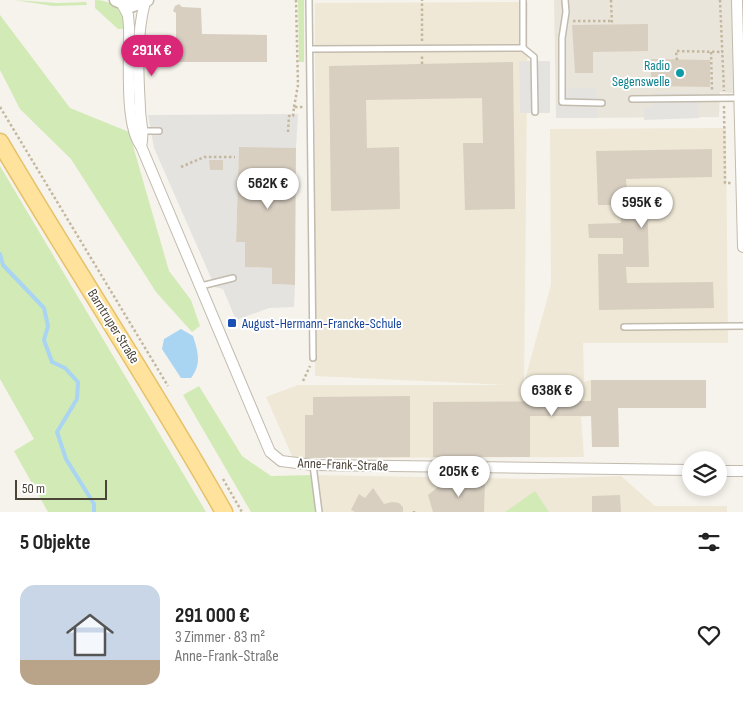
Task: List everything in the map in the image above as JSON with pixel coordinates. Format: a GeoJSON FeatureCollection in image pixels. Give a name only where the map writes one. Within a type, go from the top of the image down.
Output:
{"type":"FeatureCollection","features":[{"type":"Feature","properties":{"kind":"main road","name":"Barntruper Straße"},"geometry":{"type":"LineString","coordinates":[[0,142],[59,241],[124,342],[224,512]]}},
{"type":"Feature","properties":{"kind":"street"},"geometry":{"type":"LineString","coordinates":[[737,0],[741,98],[743,246]]}},
{"type":"Feature","properties":{"kind":"street"},"geometry":{"type":"LineString","coordinates":[[119,2],[131,6],[146,1]]}},
{"type":"Feature","properties":{"kind":"street","name":"Anne-Frank-Straße"},"geometry":{"type":"LineString","coordinates":[[134,48],[140,16],[146,1]]}},
{"type":"Feature","properties":{"kind":"street","name":"Anne-Frank-Straße"},"geometry":{"type":"LineString","coordinates":[[119,2],[128,15],[134,48],[140,110],[139,132],[141,146],[270,452],[281,461],[314,465],[682,470]]}},
{"type":"Feature","properties":{"kind":"street"},"geometry":{"type":"LineString","coordinates":[[727,471],[743,471]]}},
{"type":"Feature","properties":{"kind":"lane"},"geometry":{"type":"LineString","coordinates":[[309,0],[313,358]]}},
{"type":"Feature","properties":{"kind":"lane"},"geometry":{"type":"LineString","coordinates":[[523,0],[523,48]]}},
{"type":"Feature","properties":{"kind":"lane"},"geometry":{"type":"LineString","coordinates":[[565,0],[565,20],[562,38],[562,102],[602,103]]}},
{"type":"Feature","properties":{"kind":"lane"},"geometry":{"type":"LineString","coordinates":[[311,49],[523,48],[534,57],[535,112]]}},
{"type":"Feature","properties":{"kind":"lane"},"geometry":{"type":"LineString","coordinates":[[632,99],[741,98]]}},
{"type":"Feature","properties":{"kind":"lane"},"geometry":{"type":"LineString","coordinates":[[139,132],[159,131]]}},
{"type":"Feature","properties":{"kind":"lane"},"geometry":{"type":"LineString","coordinates":[[201,286],[233,278]]}},
{"type":"Feature","properties":{"kind":"lane"},"geometry":{"type":"LineString","coordinates":[[624,327],[743,326]]}},
{"type":"Feature","properties":{"kind":"lane"},"geometry":{"type":"LineString","coordinates":[[314,465],[319,512]]}},
{"type":"Feature","properties":{"kind":"path"},"geometry":{"type":"LineString","coordinates":[[288,132],[289,116],[294,116],[298,85],[296,0]]}},
{"type":"Feature","properties":{"kind":"path"},"geometry":{"type":"LineString","coordinates":[[422,0],[422,64]]}},
{"type":"Feature","properties":{"kind":"path"},"geometry":{"type":"LineString","coordinates":[[565,20],[612,23],[611,0]]}},
{"type":"Feature","properties":{"kind":"path"},"geometry":{"type":"LineString","coordinates":[[676,60],[676,51],[723,52]]}},
{"type":"Feature","properties":{"kind":"path"},"geometry":{"type":"LineString","coordinates":[[703,91],[712,90],[711,52]]}},
{"type":"Feature","properties":{"kind":"path"},"geometry":{"type":"LineString","coordinates":[[0,107],[171,392]]}},
{"type":"Feature","properties":{"kind":"path"},"geometry":{"type":"LineString","coordinates":[[294,107],[303,107]]}},
{"type":"Feature","properties":{"kind":"path"},"geometry":{"type":"LineString","coordinates":[[181,166],[204,157],[235,156]]}},
{"type":"Feature","properties":{"kind":"path"},"geometry":{"type":"LineString","coordinates":[[303,381],[313,358]]}},
{"type":"Feature","properties":{"kind":"path"},"geometry":{"type":"LineString","coordinates":[[222,478],[242,512]]}},
{"type":"Feature","properties":{"kind":"shaded area"},"geometry":{"type":"Polygon","coordinates":[[[554,0],[743,0],[743,94],[720,92],[719,117],[556,118],[554,0]]]}},
{"type":"Feature","properties":{"kind":"shaded area"},"geometry":{"type":"Polygon","coordinates":[[[528,2],[524,383],[551,285],[550,129],[726,128],[728,343],[583,343],[584,382],[591,380],[591,416],[581,417],[584,457],[293,458],[266,397],[298,385],[508,385],[315,376],[315,3],[528,2]]]}},
{"type":"Feature","properties":{"kind":"shaded area"},"geometry":{"type":"Polygon","coordinates":[[[519,61],[550,61],[550,113],[520,113],[519,61]]]}},
{"type":"Feature","properties":{"kind":"shaded area"},"geometry":{"type":"Polygon","coordinates":[[[569,88],[596,88],[598,118],[556,118],[556,107],[569,88]]]}},
{"type":"Feature","properties":{"kind":"shaded area"},"geometry":{"type":"Polygon","coordinates":[[[653,93],[698,93],[699,118],[644,120],[644,107],[653,107],[653,93]]]}},
{"type":"Feature","properties":{"kind":"shaded area"},"geometry":{"type":"Polygon","coordinates":[[[298,114],[296,148],[239,148],[236,242],[245,242],[245,267],[272,268],[273,284],[295,285],[294,307],[269,308],[236,320],[223,289],[215,287],[154,148],[148,115],[298,114]]]}},
{"type":"Feature","properties":{"kind":"shaded area"},"geometry":{"type":"Polygon","coordinates":[[[313,475],[533,479],[621,476],[655,506],[727,506],[727,512],[315,512],[313,475]]]}},
{"type":"Feature","properties":{"kind":"green space"},"geometry":{"type":"Polygon","coordinates":[[[14,0],[58,3],[86,2],[87,5],[53,6],[14,0]]]}},
{"type":"Feature","properties":{"kind":"green space"},"geometry":{"type":"Polygon","coordinates":[[[95,0],[112,4],[123,17],[127,29],[118,29],[95,8],[95,0]]]}},
{"type":"Feature","properties":{"kind":"green space"},"geometry":{"type":"Polygon","coordinates":[[[298,0],[304,0],[304,62],[299,62],[298,0]]]}},
{"type":"Feature","properties":{"kind":"green space"},"geometry":{"type":"Polygon","coordinates":[[[0,15],[70,108],[129,132],[169,271],[191,300],[200,326],[192,332],[156,292],[71,159],[20,109],[0,70],[0,15]]]}},
{"type":"Feature","properties":{"kind":"green space"},"geometry":{"type":"Polygon","coordinates":[[[0,166],[206,512],[48,512],[14,451],[34,439],[0,379],[0,166]]]}},
{"type":"Feature","properties":{"kind":"green space"},"geometry":{"type":"Polygon","coordinates":[[[199,386],[242,456],[271,476],[313,475],[315,512],[251,512],[183,395],[199,386]]]}},
{"type":"Feature","properties":{"kind":"green space"},"geometry":{"type":"Polygon","coordinates":[[[535,491],[549,512],[505,512],[535,491]]]}},
{"type":"Feature","properties":{"kind":"water"},"geometry":{"type":"Polygon","coordinates":[[[181,329],[193,336],[197,353],[197,368],[191,378],[181,378],[162,349],[164,339],[181,329]]]}},
{"type":"Feature","properties":{"kind":"building"},"geometry":{"type":"Polygon","coordinates":[[[179,4],[182,7],[201,8],[202,34],[267,35],[267,62],[176,62],[176,13],[173,11],[175,6],[179,4]]]}},
{"type":"Feature","properties":{"kind":"building"},"geometry":{"type":"Polygon","coordinates":[[[648,24],[648,51],[593,52],[593,73],[575,73],[572,25],[648,24]]]}},
{"type":"Feature","properties":{"kind":"building","name":"Radio Segenswelle"},"geometry":{"type":"Polygon","coordinates":[[[651,59],[710,60],[710,87],[651,86],[651,59]]]}},
{"type":"Feature","properties":{"kind":"building"},"geometry":{"type":"Polygon","coordinates":[[[513,62],[515,209],[465,210],[463,143],[483,143],[482,98],[366,100],[367,148],[399,147],[400,209],[331,211],[329,66],[513,62]]]}},
{"type":"Feature","properties":{"kind":"building"},"geometry":{"type":"Polygon","coordinates":[[[239,147],[296,148],[295,285],[272,284],[272,268],[245,267],[245,242],[236,242],[239,147]]]}},
{"type":"Feature","properties":{"kind":"building"},"geometry":{"type":"Polygon","coordinates":[[[712,149],[712,177],[626,179],[627,192],[647,191],[649,267],[626,267],[627,283],[713,282],[714,308],[599,310],[598,254],[623,254],[623,238],[589,238],[588,224],[621,223],[620,205],[598,205],[596,151],[712,149]]]}},
{"type":"Feature","properties":{"kind":"building"},"geometry":{"type":"Polygon","coordinates":[[[209,160],[223,160],[223,170],[210,170],[209,160]]]}},
{"type":"Feature","properties":{"kind":"building"},"geometry":{"type":"Polygon","coordinates":[[[591,380],[706,380],[706,408],[618,408],[619,447],[592,447],[591,416],[530,416],[530,457],[433,457],[433,402],[591,401],[591,380]]]}},
{"type":"Feature","properties":{"kind":"building"},"geometry":{"type":"Polygon","coordinates":[[[410,396],[410,457],[305,458],[305,415],[313,415],[313,397],[410,396]]]}},
{"type":"Feature","properties":{"kind":"building"},"geometry":{"type":"Polygon","coordinates":[[[447,482],[485,483],[484,512],[433,512],[428,495],[438,487],[446,487],[447,482]]]}},
{"type":"Feature","properties":{"kind":"building"},"geometry":{"type":"Polygon","coordinates":[[[373,488],[384,504],[399,503],[403,507],[403,512],[355,512],[351,510],[359,494],[365,498],[373,488]]]}},
{"type":"Feature","properties":{"kind":"building"},"geometry":{"type":"Polygon","coordinates":[[[620,495],[621,512],[592,512],[592,496],[620,495]]]}},
{"type":"Feature","properties":{"kind":"waterway"},"geometry":{"type":"LineString","coordinates":[[0,254],[3,265],[44,308],[48,326],[44,340],[52,362],[65,368],[78,382],[77,399],[57,432],[66,459],[94,504],[94,512]]}},
{"type":"Feature","properties":{"kind":"place","name":"Radio Segenswelle"},"geometry":{"type":"Point","coordinates":[680,73]}},
{"type":"Feature","properties":{"kind":"place","name":"August-Hermann-Francke-Schule"},"geometry":{"type":"Point","coordinates":[232,323]}}]}
